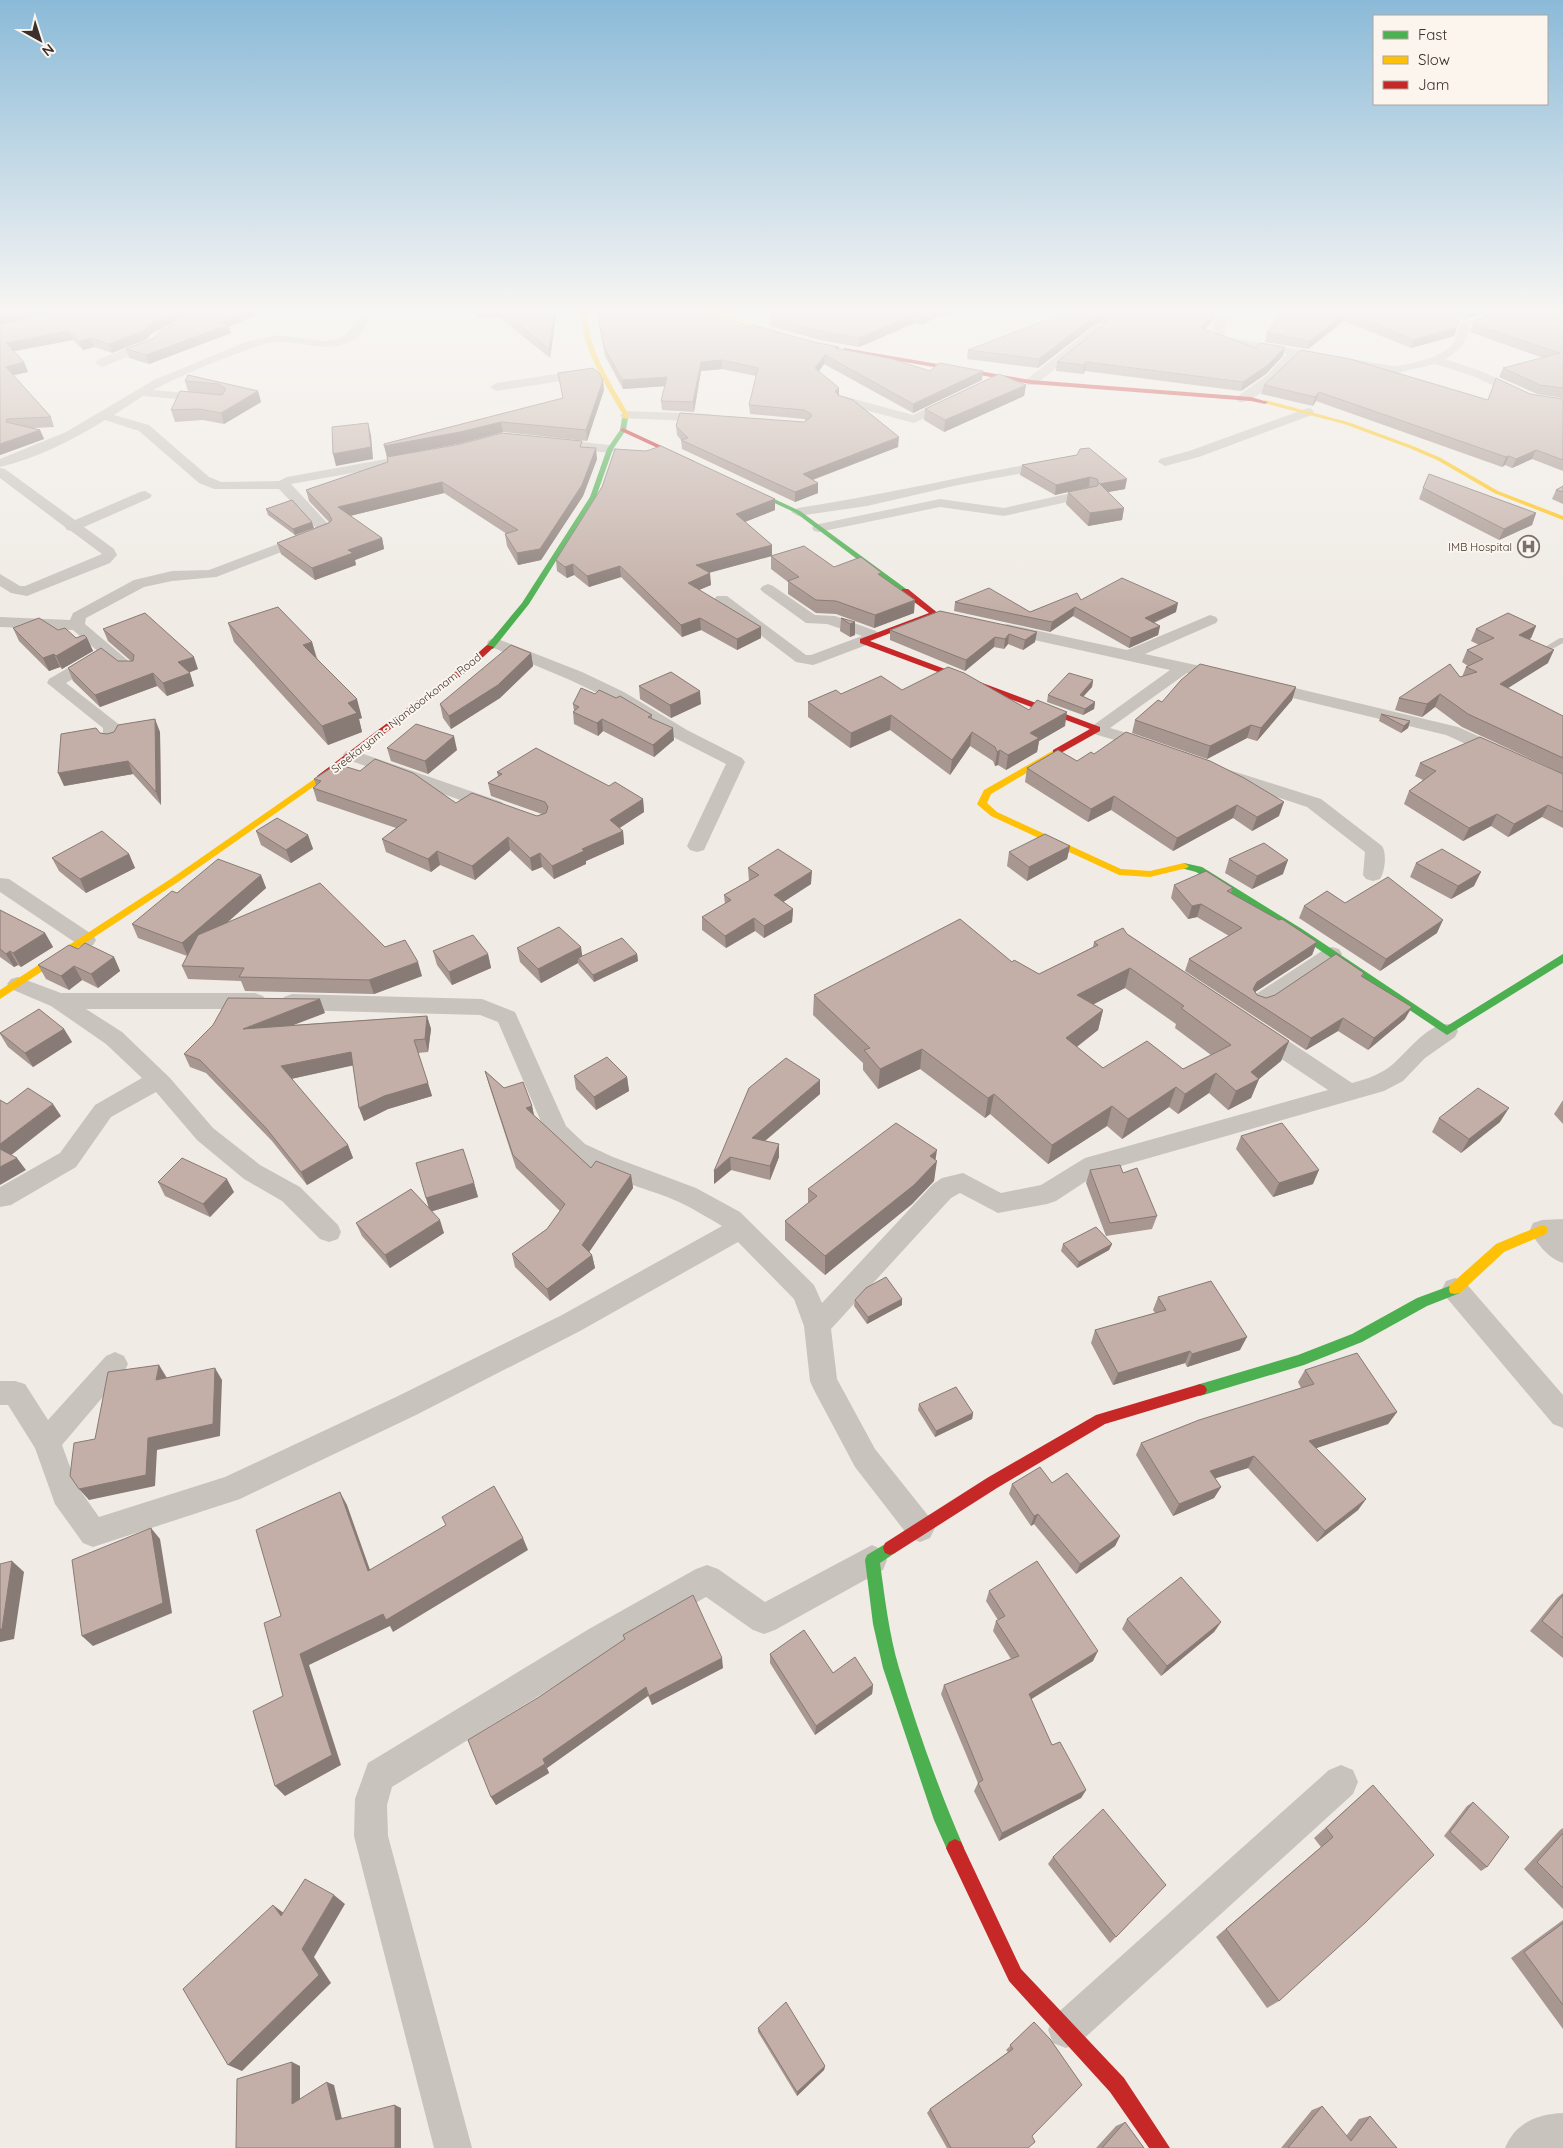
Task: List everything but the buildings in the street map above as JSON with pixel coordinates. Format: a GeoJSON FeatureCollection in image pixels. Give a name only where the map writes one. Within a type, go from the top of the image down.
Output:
{"type":"FeatureCollection","features":[{"type":"Feature","properties":{"kind":"main road"},"geometry":{"type":"LineString","coordinates":[[623,409],[626,415]]}},
{"type":"Feature","properties":{"kind":"main road"},"geometry":{"type":"LineString","coordinates":[[1294,409],[1346,423],[1411,447],[1439,459],[1496,492],[1563,518]]}},
{"type":"Feature","properties":{"kind":"main road","name":"Sreekaryam - Njandoorkonam Road"},"geometry":{"type":"LineString","coordinates":[[9,990],[174,880],[352,756],[466,668],[495,642],[526,604],[593,497],[610,449],[623,430],[626,415]]}},
{"type":"Feature","properties":{"kind":"main road"},"geometry":{"type":"LineString","coordinates":[[623,430],[705,469]]}},
{"type":"Feature","properties":{"kind":"main road"},"geometry":{"type":"LineString","coordinates":[[731,480],[798,512],[935,614]]}},
{"type":"Feature","properties":{"kind":"main road"},"geometry":{"type":"LineString","coordinates":[[869,638],[935,614]]}},
{"type":"Feature","properties":{"kind":"main road"},"geometry":{"type":"LineString","coordinates":[[869,638],[1097,730]]}},
{"type":"Feature","properties":{"kind":"main road"},"geometry":{"type":"LineString","coordinates":[[1097,730],[987,792],[982,804],[994,814],[1120,872],[1150,874],[1181,866],[1199,870],[1332,954],[1447,1031],[1563,958]]}},
{"type":"Feature","properties":{"kind":"main road"},"geometry":{"type":"LineString","coordinates":[[1160,2148],[1117,2085],[1015,1975],[984,1914],[942,1820],[891,1668],[881,1624],[872,1560],[920,1528],[1100,1419],[1298,1361],[1358,1338],[1422,1302],[1455,1289],[1500,1248],[1552,1229]]}},
{"type":"Feature","properties":{"kind":"street"},"geometry":{"type":"LineString","coordinates":[[0,463],[61,440],[115,409]]}},
{"type":"Feature","properties":{"kind":"street"},"geometry":{"type":"LineString","coordinates":[[878,409],[914,419],[934,409]]}},
{"type":"Feature","properties":{"kind":"street"},"geometry":{"type":"LineString","coordinates":[[1166,462],[1194,454],[1308,412]]}},
{"type":"Feature","properties":{"kind":"street"},"geometry":{"type":"LineString","coordinates":[[626,415],[725,419]]}},
{"type":"Feature","properties":{"kind":"street"},"geometry":{"type":"LineString","coordinates":[[105,416],[144,428],[204,480],[219,486],[283,485],[287,481],[298,478],[405,453],[425,456]]}},
{"type":"Feature","properties":{"kind":"street"},"geometry":{"type":"LineString","coordinates":[[540,441],[610,449]]}},
{"type":"Feature","properties":{"kind":"street"},"geometry":{"type":"LineString","coordinates":[[798,512],[867,502],[958,481],[1061,462]]}},
{"type":"Feature","properties":{"kind":"street"},"geometry":{"type":"LineString","coordinates":[[0,472],[109,552],[109,557],[27,591],[16,590],[0,579]]}},
{"type":"Feature","properties":{"kind":"street"},"geometry":{"type":"LineString","coordinates":[[77,625],[79,616],[139,583],[172,576],[211,574],[326,530],[283,485]]}},
{"type":"Feature","properties":{"kind":"street"},"geometry":{"type":"LineString","coordinates":[[819,528],[940,503],[1004,512],[1089,493]]}},
{"type":"Feature","properties":{"kind":"street"},"geometry":{"type":"LineString","coordinates":[[72,526],[145,494]]}},
{"type":"Feature","properties":{"kind":"street"},"geometry":{"type":"LineString","coordinates":[[768,589],[812,620],[829,619],[869,638]]}},
{"type":"Feature","properties":{"kind":"street"},"geometry":{"type":"LineString","coordinates":[[722,599],[802,659],[813,660],[869,638]]}},
{"type":"Feature","properties":{"kind":"street"},"geometry":{"type":"LineString","coordinates":[[935,614],[954,618]]}},
{"type":"Feature","properties":{"kind":"street"},"geometry":{"type":"LineString","coordinates":[[1130,655],[1210,620]]}},
{"type":"Feature","properties":{"kind":"street"},"geometry":{"type":"LineString","coordinates":[[0,622],[77,625],[130,669]]}},
{"type":"Feature","properties":{"kind":"street"},"geometry":{"type":"LineString","coordinates":[[994,626],[1185,667],[1452,731],[1514,759]]}},
{"type":"Feature","properties":{"kind":"street"},"geometry":{"type":"LineString","coordinates":[[495,642],[610,692],[680,734],[736,762],[697,846]]}},
{"type":"Feature","properties":{"kind":"street"},"geometry":{"type":"LineString","coordinates":[[108,652],[55,683],[112,726],[112,740]]}},
{"type":"Feature","properties":{"kind":"street"},"geometry":{"type":"LineString","coordinates":[[1097,730],[1185,667]]}},
{"type":"Feature","properties":{"kind":"street"},"geometry":{"type":"LineString","coordinates":[[1097,730],[1168,752]]}},
{"type":"Feature","properties":{"kind":"street"},"geometry":{"type":"LineString","coordinates":[[352,756],[513,812]]}},
{"type":"Feature","properties":{"kind":"street"},"geometry":{"type":"LineString","coordinates":[[1203,766],[1314,803],[1375,850],[1373,875]]}},
{"type":"Feature","properties":{"kind":"street"},"geometry":{"type":"LineString","coordinates":[[2,884],[86,940]]}},
{"type":"Feature","properties":{"kind":"street"},"geometry":{"type":"LineString","coordinates":[[1261,1001],[1332,954]]}},
{"type":"Feature","properties":{"kind":"street"},"geometry":{"type":"LineString","coordinates":[[9,990],[59,1001],[258,1001],[482,1007],[506,1017],[557,1130],[578,1151],[605,1164],[687,1195],[731,1218],[805,1293],[817,1326],[824,1381],[865,1458],[920,1528]]}},
{"type":"Feature","properties":{"kind":"street"},"geometry":{"type":"LineString","coordinates":[[59,1001],[114,1038],[158,1080],[206,1134],[252,1172],[291,1194],[329,1232]]}},
{"type":"Feature","properties":{"kind":"street"},"geometry":{"type":"LineString","coordinates":[[1244,1023],[1350,1093]]}},
{"type":"Feature","properties":{"kind":"street"},"geometry":{"type":"LineString","coordinates":[[817,1326],[942,1192],[951,1185],[962,1183],[998,1203],[1047,1194],[1093,1165],[1376,1085],[1395,1075],[1417,1052],[1447,1031]]}},
{"type":"Feature","properties":{"kind":"street"},"geometry":{"type":"LineString","coordinates":[[2,1198],[68,1160],[103,1111],[158,1080]]}},
{"type":"Feature","properties":{"kind":"street"},"geometry":{"type":"LineString","coordinates":[[0,1393],[14,1393],[47,1442],[65,1494],[93,1533],[230,1489],[389,1414],[571,1323],[741,1228]]}},
{"type":"Feature","properties":{"kind":"street"},"geometry":{"type":"LineString","coordinates":[[1552,1229],[1563,1253]]}},
{"type":"Feature","properties":{"kind":"street"},"geometry":{"type":"LineString","coordinates":[[1455,1289],[1562,1415]]}},
{"type":"Feature","properties":{"kind":"street"},"geometry":{"type":"LineString","coordinates":[[47,1442],[115,1364]]}},
{"type":"Feature","properties":{"kind":"street"},"geometry":{"type":"LineString","coordinates":[[454,2148],[371,1836],[372,1820],[369,1804],[372,1791],[380,1775],[600,1640],[706,1580],[764,1619],[872,1560]]}},
{"type":"Feature","properties":{"kind":"street"},"geometry":{"type":"LineString","coordinates":[[1066,2030],[1341,1782]]}},
{"type":"Feature","properties":{"kind":"street"},"geometry":{"type":"LineString","coordinates":[[1524,2148],[1546,2133],[1563,2132]]}},
{"type":"Feature","properties":{"kind":"lane"},"geometry":{"type":"LineString","coordinates":[[1537,654],[1563,640]]}},
{"type":"Feature","properties":{"kind":"traffic: fast"},"geometry":{"type":"LineString","coordinates":[[490,647],[525,604],[593,497],[610,449],[623,430],[625,418]]}},
{"type":"Feature","properties":{"kind":"traffic: fast"},"geometry":{"type":"LineString","coordinates":[[742,486],[798,512],[905,591]]}},
{"type":"Feature","properties":{"kind":"traffic: fast"},"geometry":{"type":"LineString","coordinates":[[1184,866],[1199,869],[1298,931],[1447,1031],[1563,958]]}},
{"type":"Feature","properties":{"kind":"traffic: fast"},"geometry":{"type":"LineString","coordinates":[[1200,1390],[1299,1361],[1357,1338],[1422,1302],[1455,1289]]}},
{"type":"Feature","properties":{"kind":"traffic: fast"},"geometry":{"type":"LineString","coordinates":[[890,1548],[872,1560],[881,1624],[891,1668],[942,1820],[955,1848]]}},
{"type":"Feature","properties":{"kind":"traffic: slow"},"geometry":{"type":"LineString","coordinates":[[623,409],[626,415],[625,418]]}},
{"type":"Feature","properties":{"kind":"traffic: slow"},"geometry":{"type":"LineString","coordinates":[[1293,409],[1346,423],[1411,447],[1439,459],[1496,492],[1563,518]]}},
{"type":"Feature","properties":{"kind":"traffic: slow"},"geometry":{"type":"LineString","coordinates":[[1056,752],[987,792],[982,804],[994,814],[1119,872],[1150,874],[1184,866]]}},
{"type":"Feature","properties":{"kind":"traffic: slow"},"geometry":{"type":"LineString","coordinates":[[0,995],[175,880],[320,778]]}},
{"type":"Feature","properties":{"kind":"traffic: slow"},"geometry":{"type":"LineString","coordinates":[[1455,1289],[1500,1248],[1542,1230]]}},
{"type":"Feature","properties":{"kind":"traffic: jam"},"geometry":{"type":"LineString","coordinates":[[623,430],[692,462]]}},
{"type":"Feature","properties":{"kind":"traffic: jam"},"geometry":{"type":"LineString","coordinates":[[905,591],[935,614],[863,641],[1097,729],[1056,752]]}},
{"type":"Feature","properties":{"kind":"traffic: jam"},"geometry":{"type":"LineString","coordinates":[[320,778],[466,668],[490,647]]}},
{"type":"Feature","properties":{"kind":"traffic: jam"},"geometry":{"type":"LineString","coordinates":[[890,1548],[992,1483],[1101,1419],[1200,1390]]}},
{"type":"Feature","properties":{"kind":"traffic: jam"},"geometry":{"type":"LineString","coordinates":[[955,1848],[1015,1975],[1117,2085],[1160,2148]]}},
{"type":"Feature","properties":{"kind":"place","name":"IMB Hospital"},"geometry":{"type":"Point","coordinates":[1528,547]}}]}
